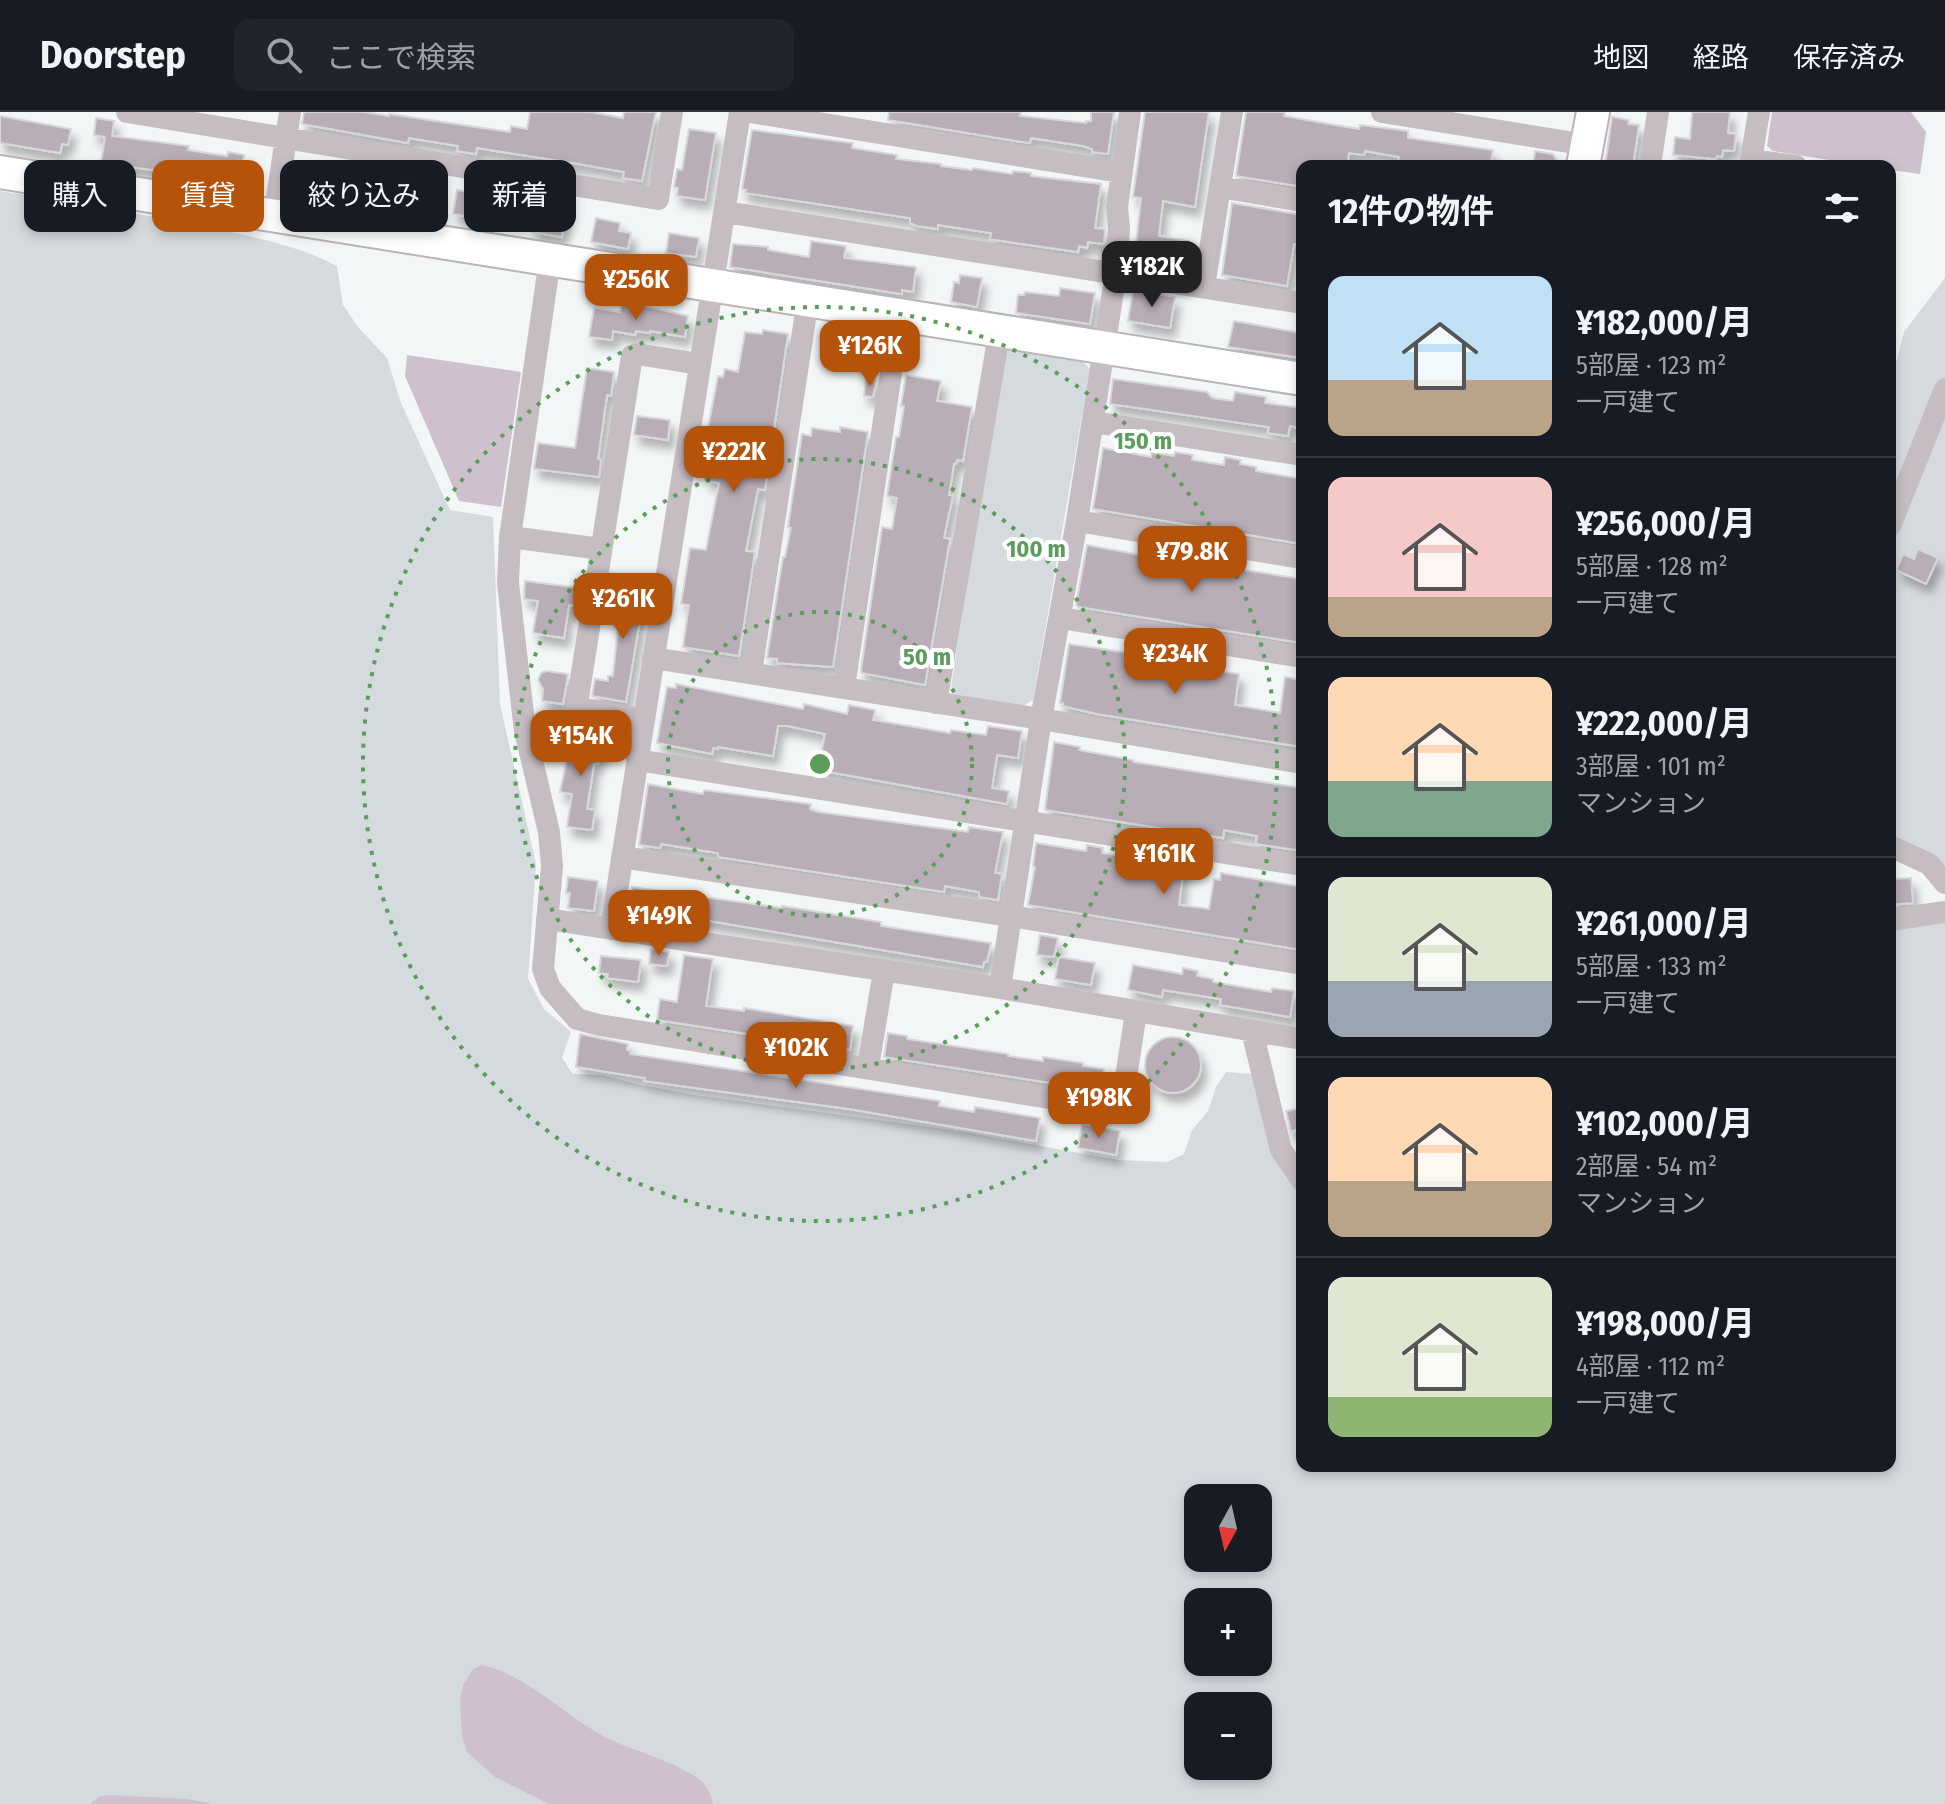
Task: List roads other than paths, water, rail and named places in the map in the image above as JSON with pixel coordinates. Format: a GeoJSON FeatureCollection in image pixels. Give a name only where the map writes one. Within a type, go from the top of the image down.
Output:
{"type":"FeatureCollection","features":[{"type":"Feature","properties":{"kind":"street"},"geometry":{"type":"LineString","coordinates":[[127,112],[658,199],[672,112]]}},
{"type":"Feature","properties":{"kind":"street"},"geometry":{"type":"LineString","coordinates":[[274,217],[290,112]]}},
{"type":"Feature","properties":{"kind":"street"},"geometry":{"type":"LineString","coordinates":[[611,929],[740,112]]}},
{"type":"Feature","properties":{"kind":"street"},"geometry":{"type":"LineString","coordinates":[[750,112],[1120,172]]}},
{"type":"Feature","properties":{"kind":"street"},"geometry":{"type":"LineString","coordinates":[[1000,988],[1041,719],[1077,521],[1116,272],[1120,172],[1130,112]]}},
{"type":"Feature","properties":{"kind":"street"},"geometry":{"type":"LineString","coordinates":[[1204,287],[1232,112]]}},
{"type":"Feature","properties":{"kind":"street"},"geometry":{"type":"LineString","coordinates":[[1382,112],[1585,156],[1593,112]]}},
{"type":"Feature","properties":{"kind":"street"},"geometry":{"type":"LineString","coordinates":[[1651,160],[1658,112]]}},
{"type":"Feature","properties":{"kind":"street"},"geometry":{"type":"LineString","coordinates":[[1751,160],[1759,112]]}},
{"type":"Feature","properties":{"kind":"street"},"geometry":{"type":"LineString","coordinates":[[0,172],[1104,345],[1296,378]]}},
{"type":"Feature","properties":{"kind":"street"},"geometry":{"type":"LineString","coordinates":[[1220,187],[1296,200]]}},
{"type":"Feature","properties":{"kind":"street"},"geometry":{"type":"LineString","coordinates":[[725,212],[1296,302]]}},
{"type":"Feature","properties":{"kind":"street"},"geometry":{"type":"LineString","coordinates":[[550,259],[510,537],[508,583],[525,731],[549,832],[552,866],[543,969],[550,988],[577,1019],[599,1025],[1117,1109],[1122,1104],[1136,1012]]}},
{"type":"Feature","properties":{"kind":"street"},"geometry":{"type":"LineString","coordinates":[[751,673],[808,299]]}},
{"type":"Feature","properties":{"kind":"street"},"geometry":{"type":"LineString","coordinates":[[844,687],[900,313]]}},
{"type":"Feature","properties":{"kind":"street"},"geometry":{"type":"LineString","coordinates":[[936,703],[1000,329]]}},
{"type":"Feature","properties":{"kind":"street"},"geometry":{"type":"LineString","coordinates":[[643,719],[579,708],[577,704],[601,549],[632,356],[637,354],[699,364]]}},
{"type":"Feature","properties":{"kind":"street"},"geometry":{"type":"LineString","coordinates":[[1896,511],[1945,389]]}},
{"type":"Feature","properties":{"kind":"street"},"geometry":{"type":"LineString","coordinates":[[1093,422],[1296,454]]}},
{"type":"Feature","properties":{"kind":"street"},"geometry":{"type":"LineString","coordinates":[[1077,521],[1296,557]]}},
{"type":"Feature","properties":{"kind":"street"},"geometry":{"type":"LineString","coordinates":[[510,537],[601,549]]}},
{"type":"Feature","properties":{"kind":"street"},"geometry":{"type":"LineString","coordinates":[[1060,618],[1296,656]]}},
{"type":"Feature","properties":{"kind":"street"},"geometry":{"type":"LineString","coordinates":[[653,658],[1296,762]]}},
{"type":"Feature","properties":{"kind":"street"},"geometry":{"type":"LineString","coordinates":[[637,760],[1296,864]]}},
{"type":"Feature","properties":{"kind":"street"},"geometry":{"type":"LineString","coordinates":[[1896,849],[1929,864],[1945,883]]}},
{"type":"Feature","properties":{"kind":"street"},"geometry":{"type":"LineString","coordinates":[[622,857],[1296,963]]}},
{"type":"Feature","properties":{"kind":"street"},"geometry":{"type":"LineString","coordinates":[[1896,919],[1945,912]]}},
{"type":"Feature","properties":{"kind":"street"},"geometry":{"type":"LineString","coordinates":[[547,919],[1000,988],[1296,1038]]}},
{"type":"Feature","properties":{"kind":"street"},"geometry":{"type":"LineString","coordinates":[[868,1067],[884,971]]}},
{"type":"Feature","properties":{"kind":"street"},"geometry":{"type":"LineString","coordinates":[[1252,1031],[1281,1150],[1296,1171]]}}]}
